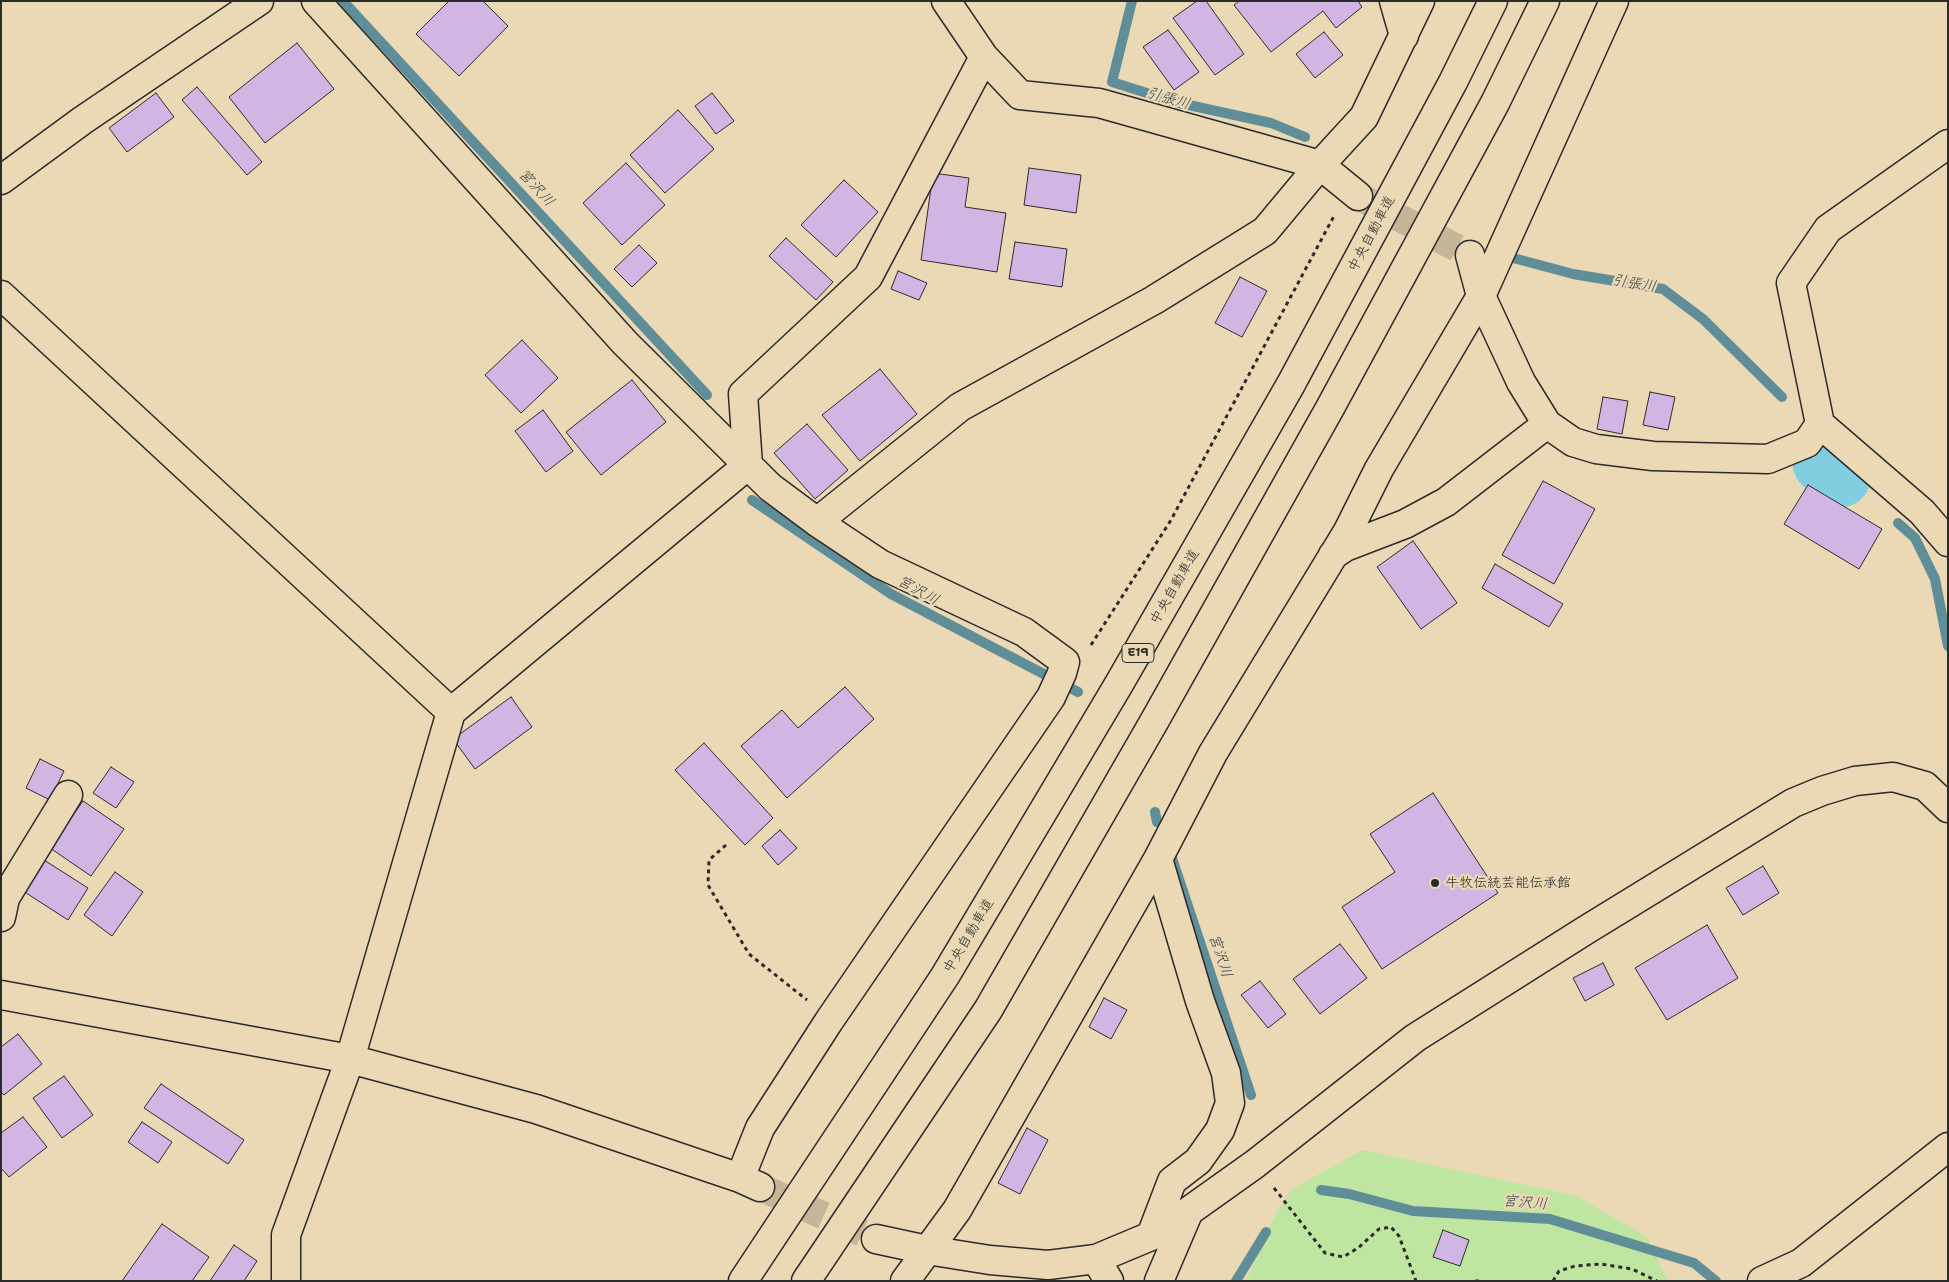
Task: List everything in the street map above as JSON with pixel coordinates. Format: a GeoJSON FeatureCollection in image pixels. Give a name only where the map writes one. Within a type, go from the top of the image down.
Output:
{"type":"FeatureCollection","features":[{"type":"Feature","properties":{"kind":"main road"},"geometry":{"type":"LineString","coordinates":[[1,180],[83,120],[259,1]]}},
{"type":"Feature","properties":{"kind":"main road"},"geometry":{"type":"LineString","coordinates":[[1,995],[350,1059],[536,1109],[750,1183],[760,1128],[829,1021],[1051,697],[1063,667],[1024,632],[880,564],[817,522],[770,487],[625,343],[316,1]]}},
{"type":"Feature","properties":{"kind":"main road"},"geometry":{"type":"LineString","coordinates":[[946,1],[984,57],[1020,95],[1099,103],[1320,165],[1353,192]]}},
{"type":"Feature","properties":{"kind":"main road"},"geometry":{"type":"LineString","coordinates":[[1394,1],[1404,36]]}},
{"type":"Feature","properties":{"kind":"main road"},"geometry":{"type":"LineString","coordinates":[[817,522],[960,407],[1154,300],[1265,231],[1320,165],[1364,117],[1420,1]]}},
{"type":"Feature","properties":{"kind":"main road","name":"中央自動車道"},"geometry":{"type":"LineString","coordinates":[[743,1281],[945,976],[1119,684],[1291,384],[1453,82],[1493,1]]}},
{"type":"Feature","properties":{"kind":"main road"},"geometry":{"type":"LineString","coordinates":[[806,1281],[988,1010],[1155,720],[1330,408],[1495,104],[1545,1]]}},
{"type":"Feature","properties":{"kind":"main road"},"geometry":{"type":"LineString","coordinates":[[905,1281],[957,1210],[1158,859],[1213,753],[1348,531],[1384,461],[1481,296],[1614,1]]}},
{"type":"Feature","properties":{"kind":"main road"},"geometry":{"type":"LineString","coordinates":[[748,466],[743,394],[868,277],[984,57]]}},
{"type":"Feature","properties":{"kind":"main road"},"geometry":{"type":"LineString","coordinates":[[1948,144],[1828,228],[1791,283],[1820,424],[1922,512],[1948,542]]}},
{"type":"Feature","properties":{"kind":"main road"},"geometry":{"type":"LineString","coordinates":[[1470,256],[1481,296],[1521,382],[1547,424],[1573,442],[1596,449],[1654,456],[1768,459],[1807,443],[1820,424]]}},
{"type":"Feature","properties":{"kind":"main road"},"geometry":{"type":"LineString","coordinates":[[1,294],[451,712]]}},
{"type":"Feature","properties":{"kind":"main road"},"geometry":{"type":"LineString","coordinates":[[1333,555],[1344,547],[1405,524],[1446,502],[1547,424]]}},
{"type":"Feature","properties":{"kind":"main road"},"geometry":{"type":"LineString","coordinates":[[286,1281],[286,1235],[350,1059],[451,712],[748,466]]}},
{"type":"Feature","properties":{"kind":"main road"},"geometry":{"type":"LineString","coordinates":[[876,1239],[990,1260],[1102,1270],[1255,1164],[1415,1038],[1594,924],[1794,803],[1822,791],[1854,781],[1893,777],[1925,786],[1948,808]]}},
{"type":"Feature","properties":{"kind":"main road"},"geometry":{"type":"LineString","coordinates":[[1,917],[6,898],[68,795]]}},
{"type":"Feature","properties":{"kind":"main road"},"geometry":{"type":"LineString","coordinates":[[1151,1236],[1172,1181],[1198,1161],[1220,1130],[1230,1103],[1226,1073],[1200,1001],[1158,859]]}},
{"type":"Feature","properties":{"kind":"main road"},"geometry":{"type":"LineString","coordinates":[[1762,1281],[1801,1263],[1948,1147]]}},
{"type":"Feature","properties":{"kind":"main road"},"geometry":{"type":"LineString","coordinates":[[1159,1281],[1189,1211]]}},
{"type":"Feature","properties":{"kind":"path"},"geometry":{"type":"LineString","coordinates":[[1063,667],[1080,664],[1172,520],[1353,192]]}},
{"type":"Feature","properties":{"kind":"path"},"geometry":{"type":"LineString","coordinates":[[726,845],[709,860],[708,884],[748,954],[798,991],[829,1021]]}},
{"type":"Feature","properties":{"kind":"path"},"geometry":{"type":"LineString","coordinates":[[1255,1164],[1325,1253],[1343,1257],[1358,1248],[1379,1229],[1391,1226],[1399,1236],[1416,1281]]}},
{"type":"Feature","properties":{"kind":"path"},"geometry":{"type":"LineString","coordinates":[[1553,1281],[1559,1271],[1575,1266],[1601,1264],[1632,1269],[1657,1281]]}},
{"type":"Feature","properties":{"kind":"green space"},"geometry":{"type":"Polygon","coordinates":[[[1363,1150],[1577,1196],[1647,1237],[1668,1281],[1246,1281],[1275,1215],[1292,1189],[1363,1150]]]}},
{"type":"Feature","properties":{"kind":"building"},"geometry":{"type":"Polygon","coordinates":[[[449,1],[483,1],[508,26],[459,76],[416,34],[449,1]]]}},
{"type":"Feature","properties":{"kind":"building"},"geometry":{"type":"Polygon","coordinates":[[[1197,1],[1206,1],[1244,54],[1215,75],[1173,18],[1197,1]]]}},
{"type":"Feature","properties":{"kind":"building"},"geometry":{"type":"Polygon","coordinates":[[[1239,1],[1358,1],[1362,7],[1336,28],[1323,11],[1271,52],[1234,5],[1239,1]]]}},
{"type":"Feature","properties":{"kind":"building"},"geometry":{"type":"Polygon","coordinates":[[[1168,30],[1199,72],[1174,90],[1143,47],[1168,30]]]}},
{"type":"Feature","properties":{"kind":"building"},"geometry":{"type":"Polygon","coordinates":[[[1324,32],[1343,55],[1315,78],[1296,54],[1324,32]]]}},
{"type":"Feature","properties":{"kind":"building"},"geometry":{"type":"Polygon","coordinates":[[[297,43],[334,89],[265,143],[229,97],[297,43]]]}},
{"type":"Feature","properties":{"kind":"building"},"geometry":{"type":"Polygon","coordinates":[[[197,87],[262,162],[247,175],[182,100],[197,87]]]}},
{"type":"Feature","properties":{"kind":"building"},"geometry":{"type":"Polygon","coordinates":[[[156,93],[174,117],[127,152],[109,128],[156,93]]]}},
{"type":"Feature","properties":{"kind":"building"},"geometry":{"type":"Polygon","coordinates":[[[712,93],[734,121],[716,134],[695,106],[712,93]]]}},
{"type":"Feature","properties":{"kind":"building"},"geometry":{"type":"Polygon","coordinates":[[[678,110],[714,149],[665,193],[630,155],[678,110]]]}},
{"type":"Feature","properties":{"kind":"building"},"geometry":{"type":"Polygon","coordinates":[[[626,163],[665,205],[622,245],[583,203],[626,163]]]}},
{"type":"Feature","properties":{"kind":"building"},"geometry":{"type":"Polygon","coordinates":[[[1029,168],[1081,175],[1076,213],[1024,205],[1029,168]]]}},
{"type":"Feature","properties":{"kind":"building"},"geometry":{"type":"Polygon","coordinates":[[[933,173],[969,178],[965,207],[1006,213],[997,272],[921,260],[933,173]]]}},
{"type":"Feature","properties":{"kind":"building"},"geometry":{"type":"Polygon","coordinates":[[[844,180],[878,212],[836,257],[801,225],[844,180]]]}},
{"type":"Feature","properties":{"kind":"building"},"geometry":{"type":"Polygon","coordinates":[[[786,238],[833,282],[816,300],[769,256],[786,238]]]}},
{"type":"Feature","properties":{"kind":"building"},"geometry":{"type":"Polygon","coordinates":[[[1015,242],[1067,249],[1062,287],[1009,279],[1015,242]]]}},
{"type":"Feature","properties":{"kind":"building"},"geometry":{"type":"Polygon","coordinates":[[[639,245],[657,263],[632,287],[614,269],[639,245]]]}},
{"type":"Feature","properties":{"kind":"building"},"geometry":{"type":"Polygon","coordinates":[[[898,271],[927,283],[919,300],[891,289],[898,271]]]}},
{"type":"Feature","properties":{"kind":"building"},"geometry":{"type":"Polygon","coordinates":[[[1240,277],[1267,291],[1242,337],[1215,323],[1240,277]]]}},
{"type":"Feature","properties":{"kind":"building"},"geometry":{"type":"Polygon","coordinates":[[[522,340],[558,378],[521,413],[485,375],[522,340]]]}},
{"type":"Feature","properties":{"kind":"building"},"geometry":{"type":"Polygon","coordinates":[[[880,369],[917,414],[860,461],[822,415],[880,369]]]}},
{"type":"Feature","properties":{"kind":"building"},"geometry":{"type":"Polygon","coordinates":[[[632,380],[666,422],[601,475],[566,432],[632,380]]]}},
{"type":"Feature","properties":{"kind":"building"},"geometry":{"type":"Polygon","coordinates":[[[1650,392],[1675,397],[1668,430],[1643,425],[1650,392]]]}},
{"type":"Feature","properties":{"kind":"building"},"geometry":{"type":"Polygon","coordinates":[[[1603,397],[1628,401],[1622,434],[1597,429],[1603,397]]]}},
{"type":"Feature","properties":{"kind":"building"},"geometry":{"type":"Polygon","coordinates":[[[543,410],[573,451],[546,472],[515,431],[543,410]]]}},
{"type":"Feature","properties":{"kind":"building"},"geometry":{"type":"Polygon","coordinates":[[[807,424],[848,470],[815,499],[774,453],[807,424]]]}},
{"type":"Feature","properties":{"kind":"building"},"geometry":{"type":"Polygon","coordinates":[[[1543,481],[1595,509],[1554,584],[1502,555],[1543,481]]]}},
{"type":"Feature","properties":{"kind":"building"},"geometry":{"type":"Polygon","coordinates":[[[1808,485],[1882,529],[1859,569],[1784,524],[1808,485]]]}},
{"type":"Feature","properties":{"kind":"building"},"geometry":{"type":"Polygon","coordinates":[[[1413,541],[1457,603],[1421,629],[1377,567],[1413,541]]]}},
{"type":"Feature","properties":{"kind":"building"},"geometry":{"type":"Polygon","coordinates":[[[1495,564],[1563,604],[1549,627],[1482,588],[1495,564]]]}},
{"type":"Feature","properties":{"kind":"building"},"geometry":{"type":"Polygon","coordinates":[[[845,687],[874,719],[787,798],[741,746],[782,710],[798,728],[845,687]]]}},
{"type":"Feature","properties":{"kind":"building"},"geometry":{"type":"Polygon","coordinates":[[[511,697],[532,727],[475,769],[453,739],[511,697]]]}},
{"type":"Feature","properties":{"kind":"building"},"geometry":{"type":"Polygon","coordinates":[[[704,743],[773,818],[745,845],[675,770],[704,743]]]}},
{"type":"Feature","properties":{"kind":"building"},"geometry":{"type":"Polygon","coordinates":[[[40,759],[64,771],[50,800],[26,788],[40,759]]]}},
{"type":"Feature","properties":{"kind":"building"},"geometry":{"type":"Polygon","coordinates":[[[111,767],[134,782],[116,808],[93,793],[111,767]]]}},
{"type":"Feature","properties":{"kind":"building","name":"牛牧伝統芸能伝承館"},"geometry":{"type":"Polygon","coordinates":[[[1433,793],[1498,893],[1382,969],[1342,907],[1395,872],[1370,834],[1433,793]]]}},
{"type":"Feature","properties":{"kind":"building"},"geometry":{"type":"Polygon","coordinates":[[[83,801],[124,829],[91,876],[50,848],[83,801]]]}},
{"type":"Feature","properties":{"kind":"building"},"geometry":{"type":"Polygon","coordinates":[[[780,830],[797,848],[778,865],[762,846],[780,830]]]}},
{"type":"Feature","properties":{"kind":"building"},"geometry":{"type":"Polygon","coordinates":[[[44,860],[88,888],[68,920],[23,891],[44,860]]]}},
{"type":"Feature","properties":{"kind":"building"},"geometry":{"type":"Polygon","coordinates":[[[1763,866],[1779,893],[1743,915],[1726,888],[1763,866]]]}},
{"type":"Feature","properties":{"kind":"building"},"geometry":{"type":"Polygon","coordinates":[[[115,872],[143,892],[112,936],[84,915],[115,872]]]}},
{"type":"Feature","properties":{"kind":"building"},"geometry":{"type":"Polygon","coordinates":[[[1707,925],[1738,978],[1667,1020],[1635,968],[1707,925]]]}},
{"type":"Feature","properties":{"kind":"building"},"geometry":{"type":"Polygon","coordinates":[[[1340,944],[1367,978],[1320,1014],[1293,979],[1340,944]]]}},
{"type":"Feature","properties":{"kind":"building"},"geometry":{"type":"Polygon","coordinates":[[[1603,963],[1614,985],[1585,1001],[1573,978],[1603,963]]]}},
{"type":"Feature","properties":{"kind":"building"},"geometry":{"type":"Polygon","coordinates":[[[1260,981],[1286,1014],[1268,1028],[1241,995],[1260,981]]]}},
{"type":"Feature","properties":{"kind":"building"},"geometry":{"type":"Polygon","coordinates":[[[1104,998],[1127,1010],[1111,1039],[1089,1027],[1104,998]]]}},
{"type":"Feature","properties":{"kind":"building"},"geometry":{"type":"Polygon","coordinates":[[[18,1034],[42,1064],[4,1095],[1,1092],[1,1047],[18,1034]]]}},
{"type":"Feature","properties":{"kind":"building"},"geometry":{"type":"Polygon","coordinates":[[[64,1076],[93,1115],[62,1138],[33,1098],[64,1076]]]}},
{"type":"Feature","properties":{"kind":"building"},"geometry":{"type":"Polygon","coordinates":[[[161,1084],[244,1140],[228,1164],[144,1108],[161,1084]]]}},
{"type":"Feature","properties":{"kind":"building"},"geometry":{"type":"Polygon","coordinates":[[[23,1117],[47,1147],[9,1177],[1,1168],[1,1133],[23,1117]]]}},
{"type":"Feature","properties":{"kind":"building"},"geometry":{"type":"Polygon","coordinates":[[[142,1122],[172,1142],[158,1163],[128,1142],[142,1122]]]}},
{"type":"Feature","properties":{"kind":"building"},"geometry":{"type":"Polygon","coordinates":[[[1027,1128],[1048,1140],[1020,1194],[998,1183],[1027,1128]]]}},
{"type":"Feature","properties":{"kind":"building"},"geometry":{"type":"Polygon","coordinates":[[[162,1224],[209,1257],[192,1281],[122,1281],[162,1224]]]}},
{"type":"Feature","properties":{"kind":"building"},"geometry":{"type":"Polygon","coordinates":[[[1443,1230],[1469,1240],[1460,1266],[1433,1257],[1443,1230]]]}},
{"type":"Feature","properties":{"kind":"building"},"geometry":{"type":"Polygon","coordinates":[[[234,1245],[257,1261],[244,1281],[210,1281],[234,1245]]]}},
{"type":"Feature","properties":{"kind":"waterway","name":"宮沢川"},"geometry":{"type":"LineString","coordinates":[[343,1],[707,395]]}},
{"type":"Feature","properties":{"kind":"waterway","name":"引張川"},"geometry":{"type":"LineString","coordinates":[[1132,1],[1112,82],[1175,102],[1271,123],[1305,137]]}},
{"type":"Feature","properties":{"kind":"waterway","name":"引張川"},"geometry":{"type":"LineString","coordinates":[[1506,256],[1573,274],[1663,289],[1703,319],[1782,397]]}},
{"type":"Feature","properties":{"kind":"waterway","name":"引張川"},"geometry":{"type":"LineString","coordinates":[[1823,463],[1840,477]]}},
{"type":"Feature","properties":{"kind":"waterway","name":"宮沢川"},"geometry":{"type":"LineString","coordinates":[[752,500],[891,594],[1078,692]]}},
{"type":"Feature","properties":{"kind":"waterway","name":"引張川"},"geometry":{"type":"LineString","coordinates":[[1898,523],[1915,538],[1935,579],[1948,646]]}},
{"type":"Feature","properties":{"kind":"waterway","name":"宮沢川"},"geometry":{"type":"LineString","coordinates":[[1155,812],[1157,822]]}},
{"type":"Feature","properties":{"kind":"waterway","name":"宮沢川"},"geometry":{"type":"LineString","coordinates":[[1171,855],[1251,1095]]}},
{"type":"Feature","properties":{"kind":"waterway","name":"宮沢川"},"geometry":{"type":"LineString","coordinates":[[1321,1190],[1349,1194],[1413,1211],[1550,1219],[1694,1263],[1716,1281]]}},
{"type":"Feature","properties":{"kind":"waterway"},"geometry":{"type":"LineString","coordinates":[[1236,1281],[1266,1232]]}},
{"type":"Feature","properties":{"kind":"tunnel"},"geometry":{"type":"LineString","coordinates":[[1358,196],[1470,255]]}},
{"type":"Feature","properties":{"kind":"tunnel"},"geometry":{"type":"LineString","coordinates":[[760,1187],[876,1239]]}},
{"type":"Feature","properties":{"kind":"place","name":"牛牧伝統芸能伝承館"},"geometry":{"type":"Point","coordinates":[1435,883]}}]}
